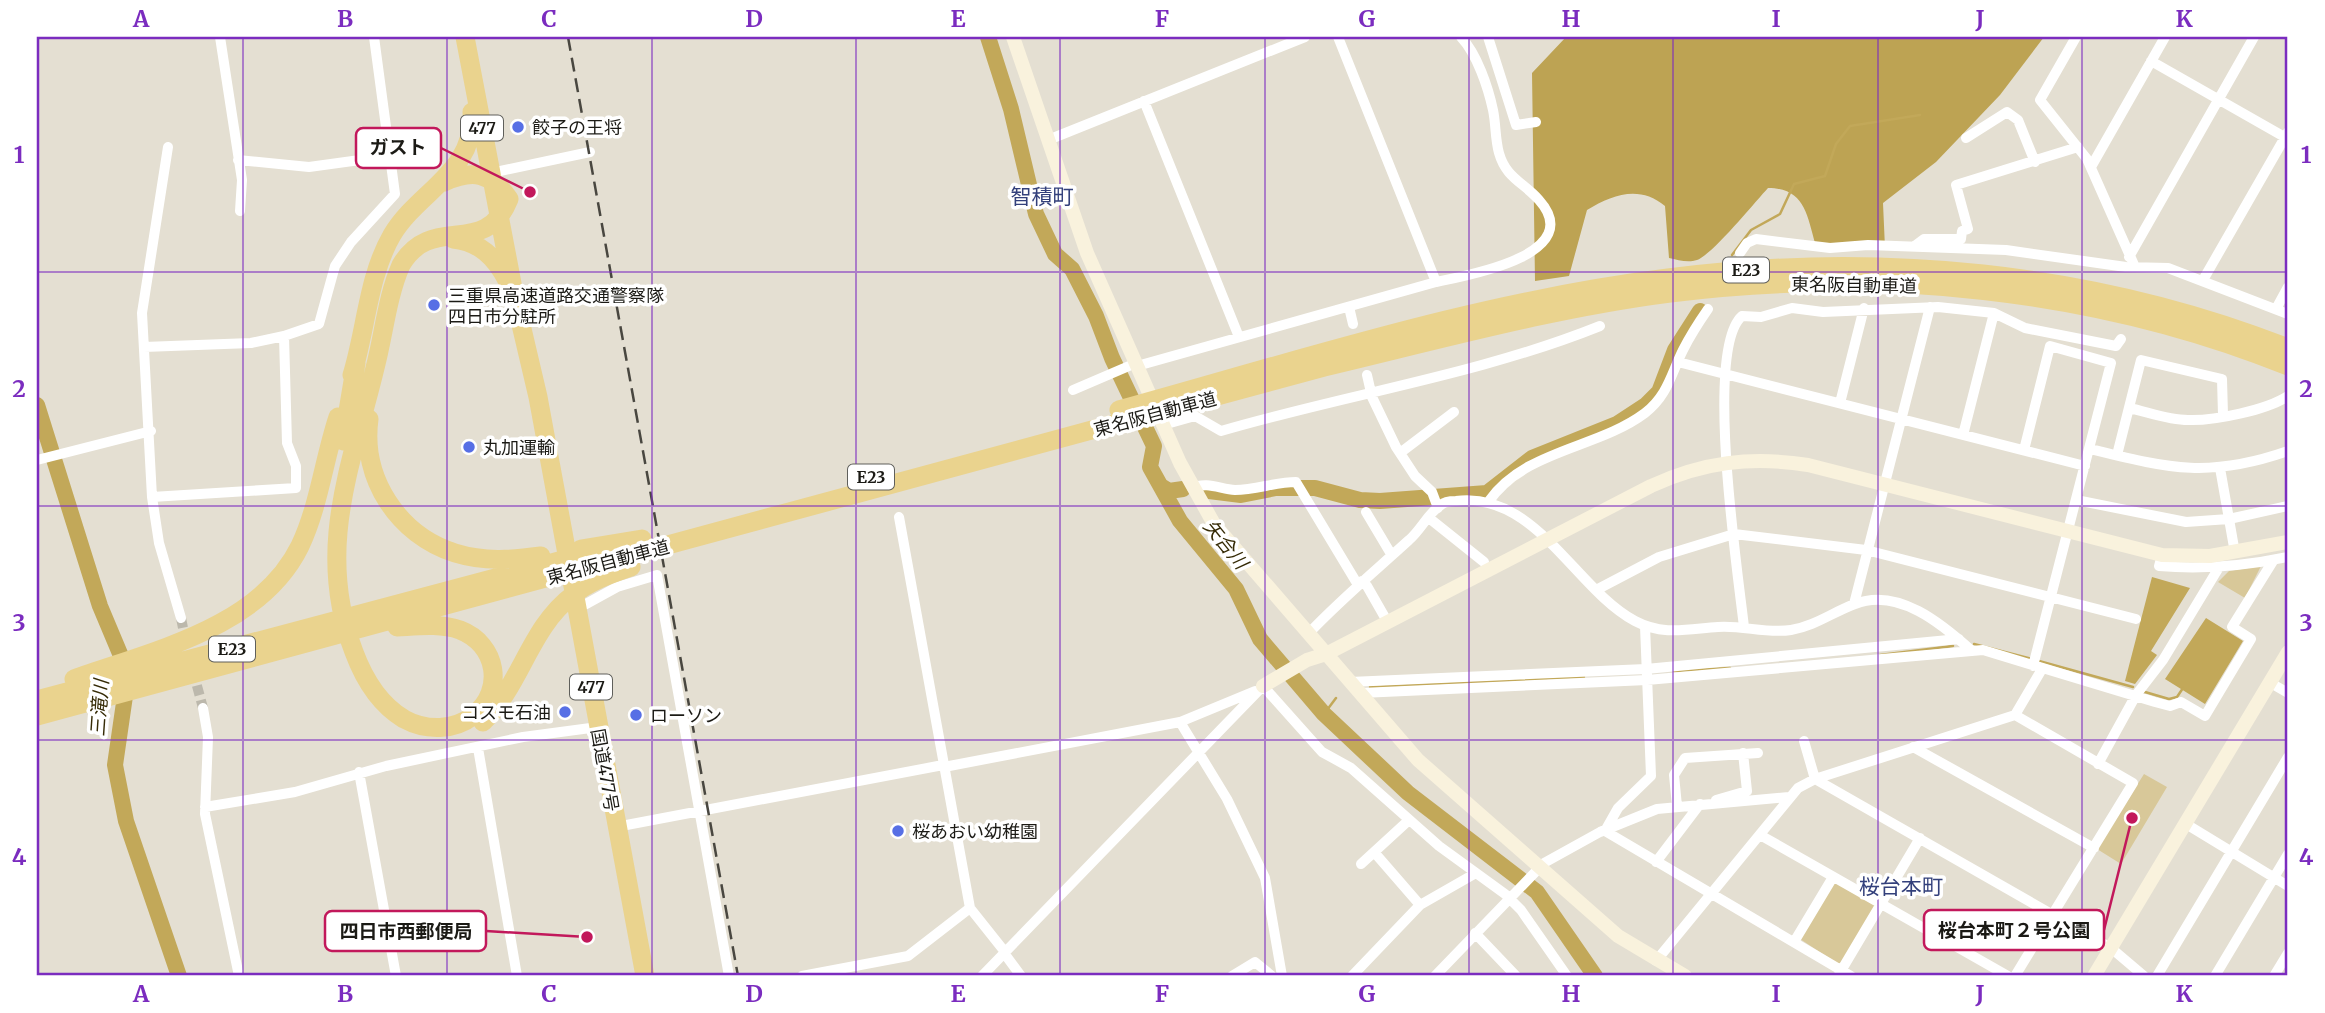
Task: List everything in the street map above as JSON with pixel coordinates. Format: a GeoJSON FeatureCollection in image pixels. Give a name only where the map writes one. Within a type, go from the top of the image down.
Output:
{"type":"FeatureCollection","features":[{"type":"Feature","properties":{"kind":"highway","name":"国道477号"},"geometry":{"type":"LineString","coordinates":[[465,37],[495,175]]}},
{"type":"Feature","properties":{"kind":"highway","name":"国道477号"},"geometry":{"type":"LineString","coordinates":[[478,37],[499,220],[514,299],[538,397]]}},
{"type":"Feature","properties":{"kind":"highway"},"geometry":{"type":"LineString","coordinates":[[470,62],[471,134],[463,157],[444,182],[415,206],[392,236],[378,271],[356,363],[328,519],[325,570],[334,625],[358,686],[375,709],[397,727],[422,737],[448,737],[484,722],[502,700],[539,633],[570,606],[589,575]]}},
{"type":"Feature","properties":{"kind":"highway"},"geometry":{"type":"LineString","coordinates":[[352,624],[459,630],[478,641],[491,660],[494,671],[490,692],[480,710],[459,723],[436,728],[413,723],[390,709],[363,674],[351,645],[338,594],[337,525],[396,276],[406,257],[421,243],[443,236],[476,233],[499,220],[509,199],[495,175],[474,172],[444,182]]}},
{"type":"Feature","properties":{"kind":"highway","name":"国道477号"},"geometry":{"type":"LineString","coordinates":[[509,199],[526,297],[538,397],[570,606],[598,727],[645,976]]}},
{"type":"Feature","properties":{"kind":"highway"},"geometry":{"type":"LineString","coordinates":[[421,243],[456,239],[478,246],[500,267],[514,299]]}},
{"type":"Feature","properties":{"kind":"highway","name":"東名阪自動車道"},"geometry":{"type":"LineString","coordinates":[[1210,392],[1335,350],[1541,299],[1665,278],[1804,266],[1904,267],[2008,276],[2169,308],[2288,348]]}},
{"type":"Feature","properties":{"kind":"highway","name":"東名阪自動車道"},"geometry":{"type":"LineString","coordinates":[[678,541],[1210,392],[1615,302],[1670,293],[1785,284],[1898,284],[2030,296],[2163,324],[2288,366]]}},
{"type":"Feature","properties":{"kind":"highway"},"geometry":{"type":"LineString","coordinates":[[37,693],[60,696],[137,674],[260,596],[284,571],[305,533],[332,435],[356,363]]}},
{"type":"Feature","properties":{"kind":"highway"},"geometry":{"type":"LineString","coordinates":[[375,369],[368,429],[370,457],[378,486],[403,521],[427,540],[469,556],[555,564]]}},
{"type":"Feature","properties":{"kind":"highway","name":"東名阪自動車道"},"geometry":{"type":"LineString","coordinates":[[678,541],[875,488],[1076,428]]}},
{"type":"Feature","properties":{"kind":"highway"},"geometry":{"type":"LineString","coordinates":[[644,550],[678,541]]}},
{"type":"Feature","properties":{"kind":"highway","name":"東名阪自動車道"},"geometry":{"type":"LineString","coordinates":[[555,564],[589,575],[644,550]]}},
{"type":"Feature","properties":{"kind":"highway","name":"東名阪自動車道"},"geometry":{"type":"LineString","coordinates":[[37,700],[137,674],[329,631],[555,564],[644,550]]}},
{"type":"Feature","properties":{"kind":"highway","name":"東名阪自動車道"},"geometry":{"type":"LineString","coordinates":[[37,716],[60,696]]}},
{"type":"Feature","properties":{"kind":"street"},"geometry":{"type":"LineString","coordinates":[[219,37],[242,180],[240,211]]}},
{"type":"Feature","properties":{"kind":"street"},"geometry":{"type":"LineString","coordinates":[[144,347],[251,343],[284,336],[319,324],[335,266],[351,242],[395,194],[374,37]]}},
{"type":"Feature","properties":{"kind":"street"},"geometry":{"type":"LineString","coordinates":[[1013,37],[1070,213],[1134,365],[1192,488],[1214,524],[1418,760],[1537,870],[1618,936],[1685,976]]}},
{"type":"Feature","properties":{"kind":"street"},"geometry":{"type":"LineString","coordinates":[[1048,140],[1305,37]]}},
{"type":"Feature","properties":{"kind":"street"},"geometry":{"type":"LineString","coordinates":[[1338,37],[1436,282]]}},
{"type":"Feature","properties":{"kind":"street"},"geometry":{"type":"LineString","coordinates":[[1073,390],[1134,365],[1436,282],[1508,265],[1544,241],[1549,231],[1540,201],[1516,183],[1502,164],[1493,113],[1471,49],[1461,37]]}},
{"type":"Feature","properties":{"kind":"street"},"geometry":{"type":"LineString","coordinates":[[1488,37],[1516,125],[1536,122]]}},
{"type":"Feature","properties":{"kind":"street"},"geometry":{"type":"LineString","coordinates":[[2076,37],[2040,100],[2091,167],[2135,267]]}},
{"type":"Feature","properties":{"kind":"street"},"geometry":{"type":"LineString","coordinates":[[2091,167],[2165,37]]}},
{"type":"Feature","properties":{"kind":"street"},"geometry":{"type":"LineString","coordinates":[[2129,257],[2254,37]]}},
{"type":"Feature","properties":{"kind":"street"},"geometry":{"type":"LineString","coordinates":[[2151,61],[2287,136],[2203,279]]}},
{"type":"Feature","properties":{"kind":"street"},"geometry":{"type":"LineString","coordinates":[[1485,89],[1503,82]]}},
{"type":"Feature","properties":{"kind":"street"},"geometry":{"type":"LineString","coordinates":[[1144,102],[1239,337]]}},
{"type":"Feature","properties":{"kind":"street"},"geometry":{"type":"LineString","coordinates":[[1966,138],[2007,112],[2018,120],[2035,162]]}},
{"type":"Feature","properties":{"kind":"street"},"geometry":{"type":"LineString","coordinates":[[168,147],[142,313],[152,497],[159,543],[181,618]]}},
{"type":"Feature","properties":{"kind":"street"},"geometry":{"type":"LineString","coordinates":[[1915,245],[1924,239],[1961,239],[1962,231],[1968,229],[1956,185],[2078,147]]}},
{"type":"Feature","properties":{"kind":"street"},"geometry":{"type":"LineString","coordinates":[[495,175],[590,152]]}},
{"type":"Feature","properties":{"kind":"street"},"geometry":{"type":"LineString","coordinates":[[238,160],[309,167],[389,156]]}},
{"type":"Feature","properties":{"kind":"street"},"geometry":{"type":"LineString","coordinates":[[1740,253],[1747,243],[1756,239],[1830,248],[1915,245],[2017,251],[2135,267],[2168,268],[2203,279],[2288,314]]}},
{"type":"Feature","properties":{"kind":"street"},"geometry":{"type":"LineString","coordinates":[[2276,309],[2288,287]]}},
{"type":"Feature","properties":{"kind":"street"},"geometry":{"type":"LineString","coordinates":[[1349,307],[1353,324]]}},
{"type":"Feature","properties":{"kind":"street"},"geometry":{"type":"LineString","coordinates":[[1854,604],[1930,307]]}},
{"type":"Feature","properties":{"kind":"street"},"geometry":{"type":"LineString","coordinates":[[1744,627],[1734,534],[1723,373],[1735,322],[1742,316],[1761,317],[1792,308],[1823,312],[1930,307],[1994,313],[2025,328],[2078,341],[2116,346],[2121,338]]}},
{"type":"Feature","properties":{"kind":"street"},"geometry":{"type":"LineString","coordinates":[[1840,403],[1864,308]]}},
{"type":"Feature","properties":{"kind":"street"},"geometry":{"type":"LineString","coordinates":[[1489,501],[1495,492],[1533,464],[1622,427],[1647,411],[1663,395],[1708,309]]}},
{"type":"Feature","properties":{"kind":"street"},"geometry":{"type":"LineString","coordinates":[[1963,435],[1994,313]]}},
{"type":"Feature","properties":{"kind":"street"},"geometry":{"type":"LineString","coordinates":[[1163,425],[1195,416],[1221,431],[1370,391],[1512,359],[1600,326]]}},
{"type":"Feature","properties":{"kind":"street"},"geometry":{"type":"LineString","coordinates":[[152,497],[296,488],[296,466],[287,443],[284,336]]}},
{"type":"Feature","properties":{"kind":"street"},"geometry":{"type":"LineString","coordinates":[[2015,716],[2036,666],[2036,652],[2111,363],[2050,346],[2024,450]]}},
{"type":"Feature","properties":{"kind":"street"},"geometry":{"type":"LineString","coordinates":[[2117,455],[2141,360],[2222,379],[2223,415]]}},
{"type":"Feature","properties":{"kind":"street"},"geometry":{"type":"LineString","coordinates":[[1678,362],[2085,466]]}},
{"type":"Feature","properties":{"kind":"street"},"geometry":{"type":"LineString","coordinates":[[1367,375],[1370,391],[1400,453],[1435,501],[1489,501],[1546,539],[1625,615],[1645,626],[1675,631],[1744,627],[1773,631],[1795,629],[1820,621],[1854,604],[1873,599],[1896,603],[1917,611],[1972,650]]}},
{"type":"Feature","properties":{"kind":"street"},"geometry":{"type":"LineString","coordinates":[[2129,408],[2185,420],[2271,405],[2288,396]]}},
{"type":"Feature","properties":{"kind":"street"},"geometry":{"type":"LineString","coordinates":[[1400,453],[1454,412]]}},
{"type":"Feature","properties":{"kind":"street"},"geometry":{"type":"LineString","coordinates":[[37,460],[150,431]]}},
{"type":"Feature","properties":{"kind":"street"},"geometry":{"type":"LineString","coordinates":[[2090,449],[2174,469],[2220,468],[2288,451]]}},
{"type":"Feature","properties":{"kind":"street"},"geometry":{"type":"LineString","coordinates":[[615,827],[1180,722],[1261,688],[1307,660],[1325,654],[1665,479],[1728,461],[1793,463],[2162,555],[2235,553],[2288,542]]}},
{"type":"Feature","properties":{"kind":"street"},"geometry":{"type":"LineString","coordinates":[[2220,468],[2235,553]]}},
{"type":"Feature","properties":{"kind":"street"},"geometry":{"type":"LineString","coordinates":[[1192,488],[1200,484],[1231,490],[1296,482],[1360,583],[1367,586],[1387,621]]}},
{"type":"Feature","properties":{"kind":"street"},"geometry":{"type":"LineString","coordinates":[[2076,500],[2169,521],[2229,519],[2288,506]]}},
{"type":"Feature","properties":{"kind":"street"},"geometry":{"type":"LineString","coordinates":[[1308,634],[1429,518],[1435,501]]}},
{"type":"Feature","properties":{"kind":"street"},"geometry":{"type":"LineString","coordinates":[[1366,512],[1391,554]]}},
{"type":"Feature","properties":{"kind":"street"},"geometry":{"type":"LineString","coordinates":[[899,517],[971,908],[1021,976]]}},
{"type":"Feature","properties":{"kind":"street"},"geometry":{"type":"LineString","coordinates":[[1429,518],[1484,562]]}},
{"type":"Feature","properties":{"kind":"street"},"geometry":{"type":"LineString","coordinates":[[1598,589],[1659,557],[1734,534],[1866,550],[2136,619]]}},
{"type":"Feature","properties":{"kind":"street"},"geometry":{"type":"LineString","coordinates":[[2162,555],[2159,566],[2218,569],[2288,557]]}},
{"type":"Feature","properties":{"kind":"street"},"geometry":{"type":"LineString","coordinates":[[1361,693],[1983,650],[2170,706],[2181,702],[2204,716],[2251,639],[2232,627],[2273,561]]}},
{"type":"Feature","properties":{"kind":"street"},"geometry":{"type":"LineString","coordinates":[[2098,764],[2136,695],[2163,660],[2218,569]]}},
{"type":"Feature","properties":{"kind":"street"},"geometry":{"type":"LineString","coordinates":[[570,606],[617,587],[657,575],[729,976]]}},
{"type":"Feature","properties":{"kind":"street"},"geometry":{"type":"LineString","coordinates":[[1605,831],[1618,808],[1651,776],[1645,626]]}},
{"type":"Feature","properties":{"kind":"street"},"geometry":{"type":"LineString","coordinates":[[1350,682],[1647,674],[1959,639]]}},
{"type":"Feature","properties":{"kind":"street"},"geometry":{"type":"LineString","coordinates":[[2094,976],[2288,652]]}},
{"type":"Feature","properties":{"kind":"street"},"geometry":{"type":"LineString","coordinates":[[2269,682],[2288,694]]}},
{"type":"Feature","properties":{"kind":"street"},"geometry":{"type":"LineString","coordinates":[[982,976],[1200,754],[1261,688]]}},
{"type":"Feature","properties":{"kind":"street"},"geometry":{"type":"LineString","coordinates":[[1261,688],[1322,752],[1351,768],[1409,820],[1511,897],[1567,976]]}},
{"type":"Feature","properties":{"kind":"street"},"geometry":{"type":"LineString","coordinates":[[203,708],[208,737],[205,807],[239,976]]}},
{"type":"Feature","properties":{"kind":"street"},"geometry":{"type":"LineString","coordinates":[[1657,961],[1798,788],[1815,779],[2015,716],[2133,783],[2015,976]]}},
{"type":"Feature","properties":{"kind":"street"},"geometry":{"type":"LineString","coordinates":[[1180,722],[1227,799],[1265,878],[1282,976]]}},
{"type":"Feature","properties":{"kind":"street"},"geometry":{"type":"LineString","coordinates":[[205,807],[295,792],[359,772],[523,737],[598,727]]}},
{"type":"Feature","properties":{"kind":"street"},"geometry":{"type":"LineString","coordinates":[[1804,741],[1815,779],[2111,948],[2144,976]]}},
{"type":"Feature","properties":{"kind":"street"},"geometry":{"type":"LineString","coordinates":[[1913,747],[2094,848]]}},
{"type":"Feature","properties":{"kind":"street"},"geometry":{"type":"LineString","coordinates":[[478,748],[517,976]]}},
{"type":"Feature","properties":{"kind":"street"},"geometry":{"type":"LineString","coordinates":[[1714,803],[1719,797],[1747,791],[1743,753]]}},
{"type":"Feature","properties":{"kind":"street"},"geometry":{"type":"LineString","coordinates":[[1676,806],[1674,775],[1685,758],[1758,753]]}},
{"type":"Feature","properties":{"kind":"street"},"geometry":{"type":"LineString","coordinates":[[2157,976],[2288,757]]}},
{"type":"Feature","properties":{"kind":"street"},"geometry":{"type":"LineString","coordinates":[[359,772],[396,976]]}},
{"type":"Feature","properties":{"kind":"street"},"geometry":{"type":"LineString","coordinates":[[1435,976],[1537,870],[1605,831],[1648,811],[1676,806],[1789,797]]}},
{"type":"Feature","properties":{"kind":"street"},"geometry":{"type":"LineString","coordinates":[[1656,862],[1700,804]]}},
{"type":"Feature","properties":{"kind":"street"},"geometry":{"type":"LineString","coordinates":[[1361,864],[1409,820]]}},
{"type":"Feature","properties":{"kind":"street"},"geometry":{"type":"LineString","coordinates":[[2186,824],[2288,886]]}},
{"type":"Feature","properties":{"kind":"street"},"geometry":{"type":"LineString","coordinates":[[1605,831],[1844,974],[1920,838]]}},
{"type":"Feature","properties":{"kind":"street"},"geometry":{"type":"LineString","coordinates":[[1760,835],[2008,976]]}},
{"type":"Feature","properties":{"kind":"street"},"geometry":{"type":"LineString","coordinates":[[1374,852],[1420,905]]}},
{"type":"Feature","properties":{"kind":"street"},"geometry":{"type":"LineString","coordinates":[[2215,976],[2288,854]]}},
{"type":"Feature","properties":{"kind":"street"},"geometry":{"type":"LineString","coordinates":[[1352,976],[1420,905],[1476,873]]}},
{"type":"Feature","properties":{"kind":"street"},"geometry":{"type":"LineString","coordinates":[[1794,943],[1833,877]]}},
{"type":"Feature","properties":{"kind":"street"},"geometry":{"type":"LineString","coordinates":[[802,976],[908,956],[971,908]]}},
{"type":"Feature","properties":{"kind":"street"},"geometry":{"type":"LineString","coordinates":[[1475,933],[1516,976]]}},
{"type":"Feature","properties":{"kind":"street"},"geometry":{"type":"LineString","coordinates":[[2274,976],[2288,953]]}},
{"type":"Feature","properties":{"kind":"street"},"geometry":{"type":"LineString","coordinates":[[1231,976],[1255,962],[1272,976]]}},
{"type":"Feature","properties":{"kind":"shaded area"},"geometry":{"type":"Polygon","coordinates":[[[1566,37],[2044,37],[2000,95],[1936,162],[1883,203],[1885,248],[1815,243],[1806,213],[1797,198],[1780,189],[1768,188],[1723,239],[1704,256],[1694,261],[1676,260],[1669,258],[1665,206],[1656,199],[1626,194],[1587,210],[1569,276],[1535,281],[1532,73],[1566,37]]]}},
{"type":"Feature","properties":{"kind":"shaded area"},"geometry":{"type":"Polygon","coordinates":[[[2261,566],[2245,598],[2218,582],[2229,571],[2261,566]]]}},
{"type":"Feature","properties":{"kind":"shaded area"},"geometry":{"type":"Polygon","coordinates":[[[2152,577],[2190,588],[2151,651],[2157,655],[2135,684],[2125,681],[2152,577]]]}},
{"type":"Feature","properties":{"kind":"shaded area"},"geometry":{"type":"Polygon","coordinates":[[[2206,618],[2243,641],[2205,704],[2165,679],[2206,618]]]}},
{"type":"Feature","properties":{"kind":"shaded area"},"geometry":{"type":"Polygon","coordinates":[[[2144,774],[2167,787],[2121,864],[2097,849],[2144,774]]]}},
{"type":"Feature","properties":{"kind":"shaded area"},"geometry":{"type":"Polygon","coordinates":[[[1836,883],[1874,905],[1843,962],[1838,964],[1800,939],[1832,885],[1836,883]]]}},
{"type":"Feature","properties":{"kind":"waterway","name":"矢合川"},"geometry":{"type":"LineString","coordinates":[[988,37],[1011,109],[1036,214],[1055,254],[1072,269],[1096,316],[1112,358],[1154,446],[1150,467],[1180,521],[1236,589],[1260,639],[1324,714],[1408,793],[1537,892],[1595,976]]}},
{"type":"Feature","properties":{"kind":"waterway"},"geometry":{"type":"LineString","coordinates":[[1732,255],[1751,230],[1780,214],[1794,184],[1825,176],[1836,144],[1850,126],[1920,115]]}},
{"type":"Feature","properties":{"kind":"waterway"},"geometry":{"type":"LineString","coordinates":[[1209,491],[1241,495],[1276,488],[1315,488],[1360,500],[1380,501],[1487,493],[1532,458],[1617,424],[1646,405],[1659,392],[1675,350],[1700,311]]}},
{"type":"Feature","properties":{"kind":"waterway","name":"三滝川"},"geometry":{"type":"LineString","coordinates":[[37,405],[100,606],[121,656],[126,689],[115,765],[126,821],[179,976]]}},
{"type":"Feature","properties":{"kind":"waterway"},"geometry":{"type":"LineString","coordinates":[[1161,486],[1169,491],[1183,489]]}},
{"type":"Feature","properties":{"kind":"waterway"},"geometry":{"type":"LineString","coordinates":[[1974,644],[2032,659]]}},
{"type":"Feature","properties":{"kind":"waterway"},"geometry":{"type":"LineString","coordinates":[[1880,655],[1953,646]]}},
{"type":"Feature","properties":{"kind":"waterway"},"geometry":{"type":"LineString","coordinates":[[2039,661],[2133,687]]}},
{"type":"Feature","properties":{"kind":"waterway"},"geometry":{"type":"LineString","coordinates":[[1674,671],[1730,668]]}},
{"type":"Feature","properties":{"kind":"waterway"},"geometry":{"type":"LineString","coordinates":[[1370,687],[1584,677]]}},
{"type":"Feature","properties":{"kind":"waterway"},"geometry":{"type":"LineString","coordinates":[[2145,692],[2169,699],[2177,697],[2183,688]]}},
{"type":"Feature","properties":{"kind":"waterway"},"geometry":{"type":"LineString","coordinates":[[1324,714],[1336,698]]}},
{"type":"Feature","properties":{"kind":"tunnel"},"geometry":{"type":"LineString","coordinates":[[181,618],[186,643]]}},
{"type":"Feature","properties":{"kind":"tunnel"},"geometry":{"type":"LineString","coordinates":[[193,671],[203,708]]}},
{"type":"Feature","properties":{"kind":"railway"},"geometry":{"type":"LineString","coordinates":[[568,37],[738,976]]}},
{"type":"Feature","properties":{"kind":"place","name":"餃子の王将"},"geometry":{"type":"Point","coordinates":[518,127]}},
{"type":"Feature","properties":{"kind":"place","name":"ガスト"},"geometry":{"type":"Point","coordinates":[530,192]}},
{"type":"Feature","properties":{"kind":"place","name":"三重県高速道路交通警察隊 四日市分駐所"},"geometry":{"type":"Point","coordinates":[434,305]}},
{"type":"Feature","properties":{"kind":"place","name":"丸加運輸"},"geometry":{"type":"Point","coordinates":[469,447]}},
{"type":"Feature","properties":{"kind":"place","name":"コスモ石油"},"geometry":{"type":"Point","coordinates":[565,712]}},
{"type":"Feature","properties":{"kind":"place","name":"ローソン"},"geometry":{"type":"Point","coordinates":[636,715]}},
{"type":"Feature","properties":{"kind":"place","name":"桜台本町２号公園"},"geometry":{"type":"Point","coordinates":[2132,818]}},
{"type":"Feature","properties":{"kind":"place","name":"桜あおい幼稚園"},"geometry":{"type":"Point","coordinates":[898,831]}},
{"type":"Feature","properties":{"kind":"place","name":"四日市西郵便局"},"geometry":{"type":"Point","coordinates":[587,937]}},
{"type":"Feature","properties":{"kind":"district","name":"智積町"},"geometry":{"type":"Point","coordinates":[1042,196]}},
{"type":"Feature","properties":{"kind":"district","name":"桜台本町"},"geometry":{"type":"Point","coordinates":[1901,886]}}]}
